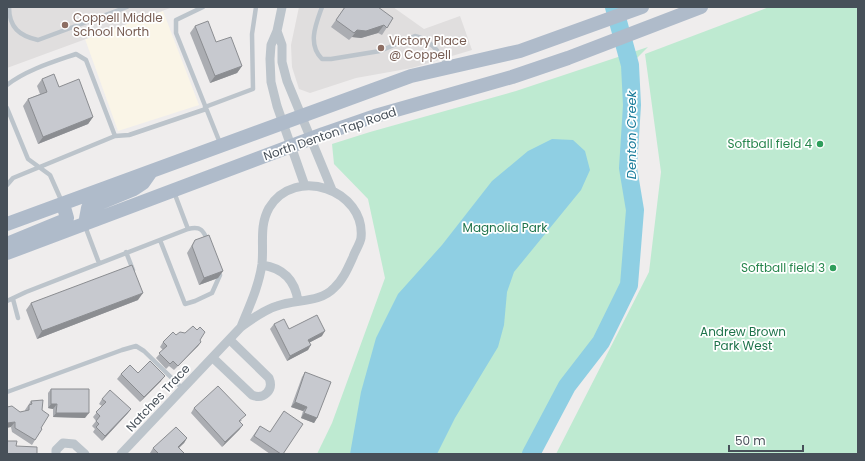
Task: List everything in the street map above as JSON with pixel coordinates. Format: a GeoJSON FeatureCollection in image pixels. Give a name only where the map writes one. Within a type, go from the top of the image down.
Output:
{"type":"FeatureCollection","features":[{"type":"Feature","properties":{"kind":"main road"},"geometry":{"type":"LineString","coordinates":[[7,224],[300,115],[411,76],[520,50],[561,37],[642,7]]}},
{"type":"Feature","properties":{"kind":"main road","name":"North Denton Tap Road"},"geometry":{"type":"LineString","coordinates":[[7,253],[310,139],[375,116],[464,92],[568,58],[701,7]]}},
{"type":"Feature","properties":{"kind":"main road"},"geometry":{"type":"LineString","coordinates":[[85,224],[88,208],[134,189],[143,183],[151,171]]}},
{"type":"Feature","properties":{"kind":"main road"},"geometry":{"type":"LineString","coordinates":[[7,244],[63,221],[67,218],[63,204]]}},
{"type":"Feature","properties":{"kind":"street","name":"Natches Trace"},"geometry":{"type":"LineString","coordinates":[[282,7],[277,31],[271,45],[270,67],[275,99],[305,186]]}},
{"type":"Feature","properties":{"kind":"street","name":"Natches Trace"},"geometry":{"type":"LineString","coordinates":[[277,31],[282,45],[282,62],[287,82],[332,190]]}},
{"type":"Feature","properties":{"kind":"street","name":"Natches Trace"},"geometry":{"type":"LineString","coordinates":[[121,454],[241,327],[257,316],[277,306],[310,300],[334,289],[349,266],[361,238],[359,222],[352,207],[341,195],[332,190],[311,185],[305,186],[295,188],[281,195],[270,207],[263,222],[262,264],[252,299],[241,327]]}},
{"type":"Feature","properties":{"kind":"street"},"geometry":{"type":"LineString","coordinates":[[262,264],[273,266],[283,272],[291,280],[296,290],[298,301]]}},
{"type":"Feature","properties":{"kind":"street"},"geometry":{"type":"LineString","coordinates":[[213,358],[252,395],[260,397],[267,393],[271,386],[269,378],[230,340]]}},
{"type":"Feature","properties":{"kind":"street"},"geometry":{"type":"LineString","coordinates":[[56,454],[56,450],[63,443],[74,444],[85,454]]}},
{"type":"Feature","properties":{"kind":"lane"},"geometry":{"type":"LineString","coordinates":[[9,7],[13,25],[24,37],[38,40],[127,7]]}},
{"type":"Feature","properties":{"kind":"lane"},"geometry":{"type":"LineString","coordinates":[[203,7],[176,20],[176,33],[221,145]]}},
{"type":"Feature","properties":{"kind":"lane"},"geometry":{"type":"LineString","coordinates":[[7,185],[13,178],[41,168],[115,136],[129,135],[206,108],[253,89],[252,34],[256,7]]}},
{"type":"Feature","properties":{"kind":"lane"},"geometry":{"type":"LineString","coordinates":[[322,7],[314,30],[314,49],[322,59],[331,60],[380,51],[415,36],[430,42],[442,56],[448,67]]}},
{"type":"Feature","properties":{"kind":"lane"},"geometry":{"type":"LineString","coordinates":[[7,85],[13,80],[45,65],[76,54],[86,60],[115,136]]}},
{"type":"Feature","properties":{"kind":"lane"},"geometry":{"type":"LineString","coordinates":[[7,108],[28,160],[50,175],[63,204]]}},
{"type":"Feature","properties":{"kind":"lane"},"geometry":{"type":"LineString","coordinates":[[174,191],[188,229]]}},
{"type":"Feature","properties":{"kind":"lane"},"geometry":{"type":"LineString","coordinates":[[85,224],[99,263]]}},
{"type":"Feature","properties":{"kind":"lane"},"geometry":{"type":"LineString","coordinates":[[7,301],[126,252],[188,229],[197,227],[202,230],[211,250]]}},
{"type":"Feature","properties":{"kind":"lane"},"geometry":{"type":"LineString","coordinates":[[160,240],[184,304],[195,301],[212,293],[220,275],[215,262]]}},
{"type":"Feature","properties":{"kind":"lane"},"geometry":{"type":"LineString","coordinates":[[126,252],[133,270]]}},
{"type":"Feature","properties":{"kind":"lane"},"geometry":{"type":"LineString","coordinates":[[13,299],[18,318]]}},
{"type":"Feature","properties":{"kind":"lane"},"geometry":{"type":"LineString","coordinates":[[7,392],[136,346],[144,351],[183,389]]}},
{"type":"Feature","properties":{"kind":"shaded area","name":"Coppell Middle School North"},"geometry":{"type":"Polygon","coordinates":[[[7,7],[173,7],[7,68],[7,7]]]}},
{"type":"Feature","properties":{"kind":"shaded area","name":"Victory Place @ Coppell"},"geometry":{"type":"Polygon","coordinates":[[[299,7],[393,7],[424,29],[460,16],[472,50],[412,68],[356,78],[310,93],[299,89],[292,67],[291,45],[299,7]]]}},
{"type":"Feature","properties":{"kind":"shaded area"},"geometry":{"type":"Polygon","coordinates":[[[163,11],[199,105],[118,131],[85,39],[163,11]]]}},
{"type":"Feature","properties":{"kind":"green space","name":"Andrew Brown Park West"},"geometry":{"type":"Polygon","coordinates":[[[769,7],[858,7],[858,454],[556,454],[649,272],[661,172],[645,54],[769,7]]]}},
{"type":"Feature","properties":{"kind":"green space","name":"Magnolia Park"},"geometry":{"type":"Polygon","coordinates":[[[648,47],[630,65],[632,105],[628,168],[635,210],[629,285],[601,342],[567,386],[531,454],[317,454],[332,423],[385,278],[368,199],[334,164],[332,144],[516,91],[648,47]]]}},
{"type":"Feature","properties":{"kind":"water"},"geometry":{"type":"Polygon","coordinates":[[[552,139],[573,140],[585,151],[590,170],[581,190],[514,272],[507,292],[504,325],[498,347],[455,418],[437,454],[350,454],[361,392],[376,338],[398,294],[442,245],[492,181],[528,151],[552,139]]]}},
{"type":"Feature","properties":{"kind":"building"},"geometry":{"type":"Polygon","coordinates":[[[345,7],[378,7],[393,18],[387,28],[384,25],[366,31],[357,30],[354,33],[336,20],[345,7]]]}},
{"type":"Feature","properties":{"kind":"building"},"geometry":{"type":"Polygon","coordinates":[[[208,21],[216,42],[231,37],[242,66],[215,76],[195,26],[208,21]]]}},
{"type":"Feature","properties":{"kind":"building"},"geometry":{"type":"Polygon","coordinates":[[[54,74],[59,87],[79,79],[93,117],[43,137],[28,99],[47,92],[42,79],[54,74]]]}},
{"type":"Feature","properties":{"kind":"building"},"geometry":{"type":"Polygon","coordinates":[[[209,235],[223,271],[204,278],[192,246],[195,240],[209,235]]]}},
{"type":"Feature","properties":{"kind":"building"},"geometry":{"type":"Polygon","coordinates":[[[132,265],[143,293],[42,331],[31,303],[132,265]]]}},
{"type":"Feature","properties":{"kind":"building"},"geometry":{"type":"Polygon","coordinates":[[[317,315],[325,331],[308,340],[311,345],[290,356],[274,324],[284,319],[289,329],[317,315]]]}},
{"type":"Feature","properties":{"kind":"building"},"geometry":{"type":"Polygon","coordinates":[[[193,326],[197,330],[200,327],[205,332],[200,340],[201,342],[178,366],[173,361],[170,364],[159,353],[167,346],[163,342],[173,332],[176,335],[180,332],[185,333],[193,326]]]}},
{"type":"Feature","properties":{"kind":"building"},"geometry":{"type":"Polygon","coordinates":[[[150,361],[165,376],[144,397],[121,374],[130,365],[138,373],[150,361]]]}},
{"type":"Feature","properties":{"kind":"building"},"geometry":{"type":"Polygon","coordinates":[[[305,372],[331,382],[317,418],[304,413],[307,407],[295,402],[305,372]]]}},
{"type":"Feature","properties":{"kind":"building"},"geometry":{"type":"Polygon","coordinates":[[[218,386],[246,415],[239,421],[243,425],[225,442],[194,408],[218,386]]]}},
{"type":"Feature","properties":{"kind":"building"},"geometry":{"type":"Polygon","coordinates":[[[51,389],[89,389],[89,413],[56,413],[57,404],[51,404],[51,389]]]}},
{"type":"Feature","properties":{"kind":"building"},"geometry":{"type":"Polygon","coordinates":[[[110,390],[131,409],[105,436],[96,427],[99,424],[96,421],[100,416],[96,412],[106,402],[102,399],[110,390]]]}},
{"type":"Feature","properties":{"kind":"building"},"geometry":{"type":"Polygon","coordinates":[[[43,400],[42,410],[49,415],[35,440],[15,428],[15,422],[7,423],[7,407],[12,406],[20,412],[29,410],[29,405],[32,404],[31,401],[43,400]]]}},
{"type":"Feature","properties":{"kind":"building"},"geometry":{"type":"Polygon","coordinates":[[[284,411],[303,424],[283,454],[281,454],[254,436],[260,426],[270,432],[284,411]]]}},
{"type":"Feature","properties":{"kind":"building"},"geometry":{"type":"Polygon","coordinates":[[[176,427],[187,438],[178,447],[185,454],[159,454],[153,448],[176,427]]]}},
{"type":"Feature","properties":{"kind":"building"},"geometry":{"type":"Polygon","coordinates":[[[7,441],[17,441],[16,446],[37,447],[37,454],[7,454],[7,441]]]}},
{"type":"Feature","properties":{"kind":"waterway","name":"Denton Creek"},"geometry":{"type":"LineString","coordinates":[[531,454],[567,386],[601,342],[629,285],[635,210],[628,168],[632,105],[630,65],[614,7]]}},
{"type":"Feature","properties":{"kind":"place","name":"Coppell Middle School North"},"geometry":{"type":"Point","coordinates":[65,25]}},
{"type":"Feature","properties":{"kind":"place","name":"Victory Place @ Coppell"},"geometry":{"type":"Point","coordinates":[381,48]}},
{"type":"Feature","properties":{"kind":"place","name":"Softball field 4"},"geometry":{"type":"Point","coordinates":[820,144]}},
{"type":"Feature","properties":{"kind":"place","name":"Softball field 3"},"geometry":{"type":"Point","coordinates":[833,268]}}]}
